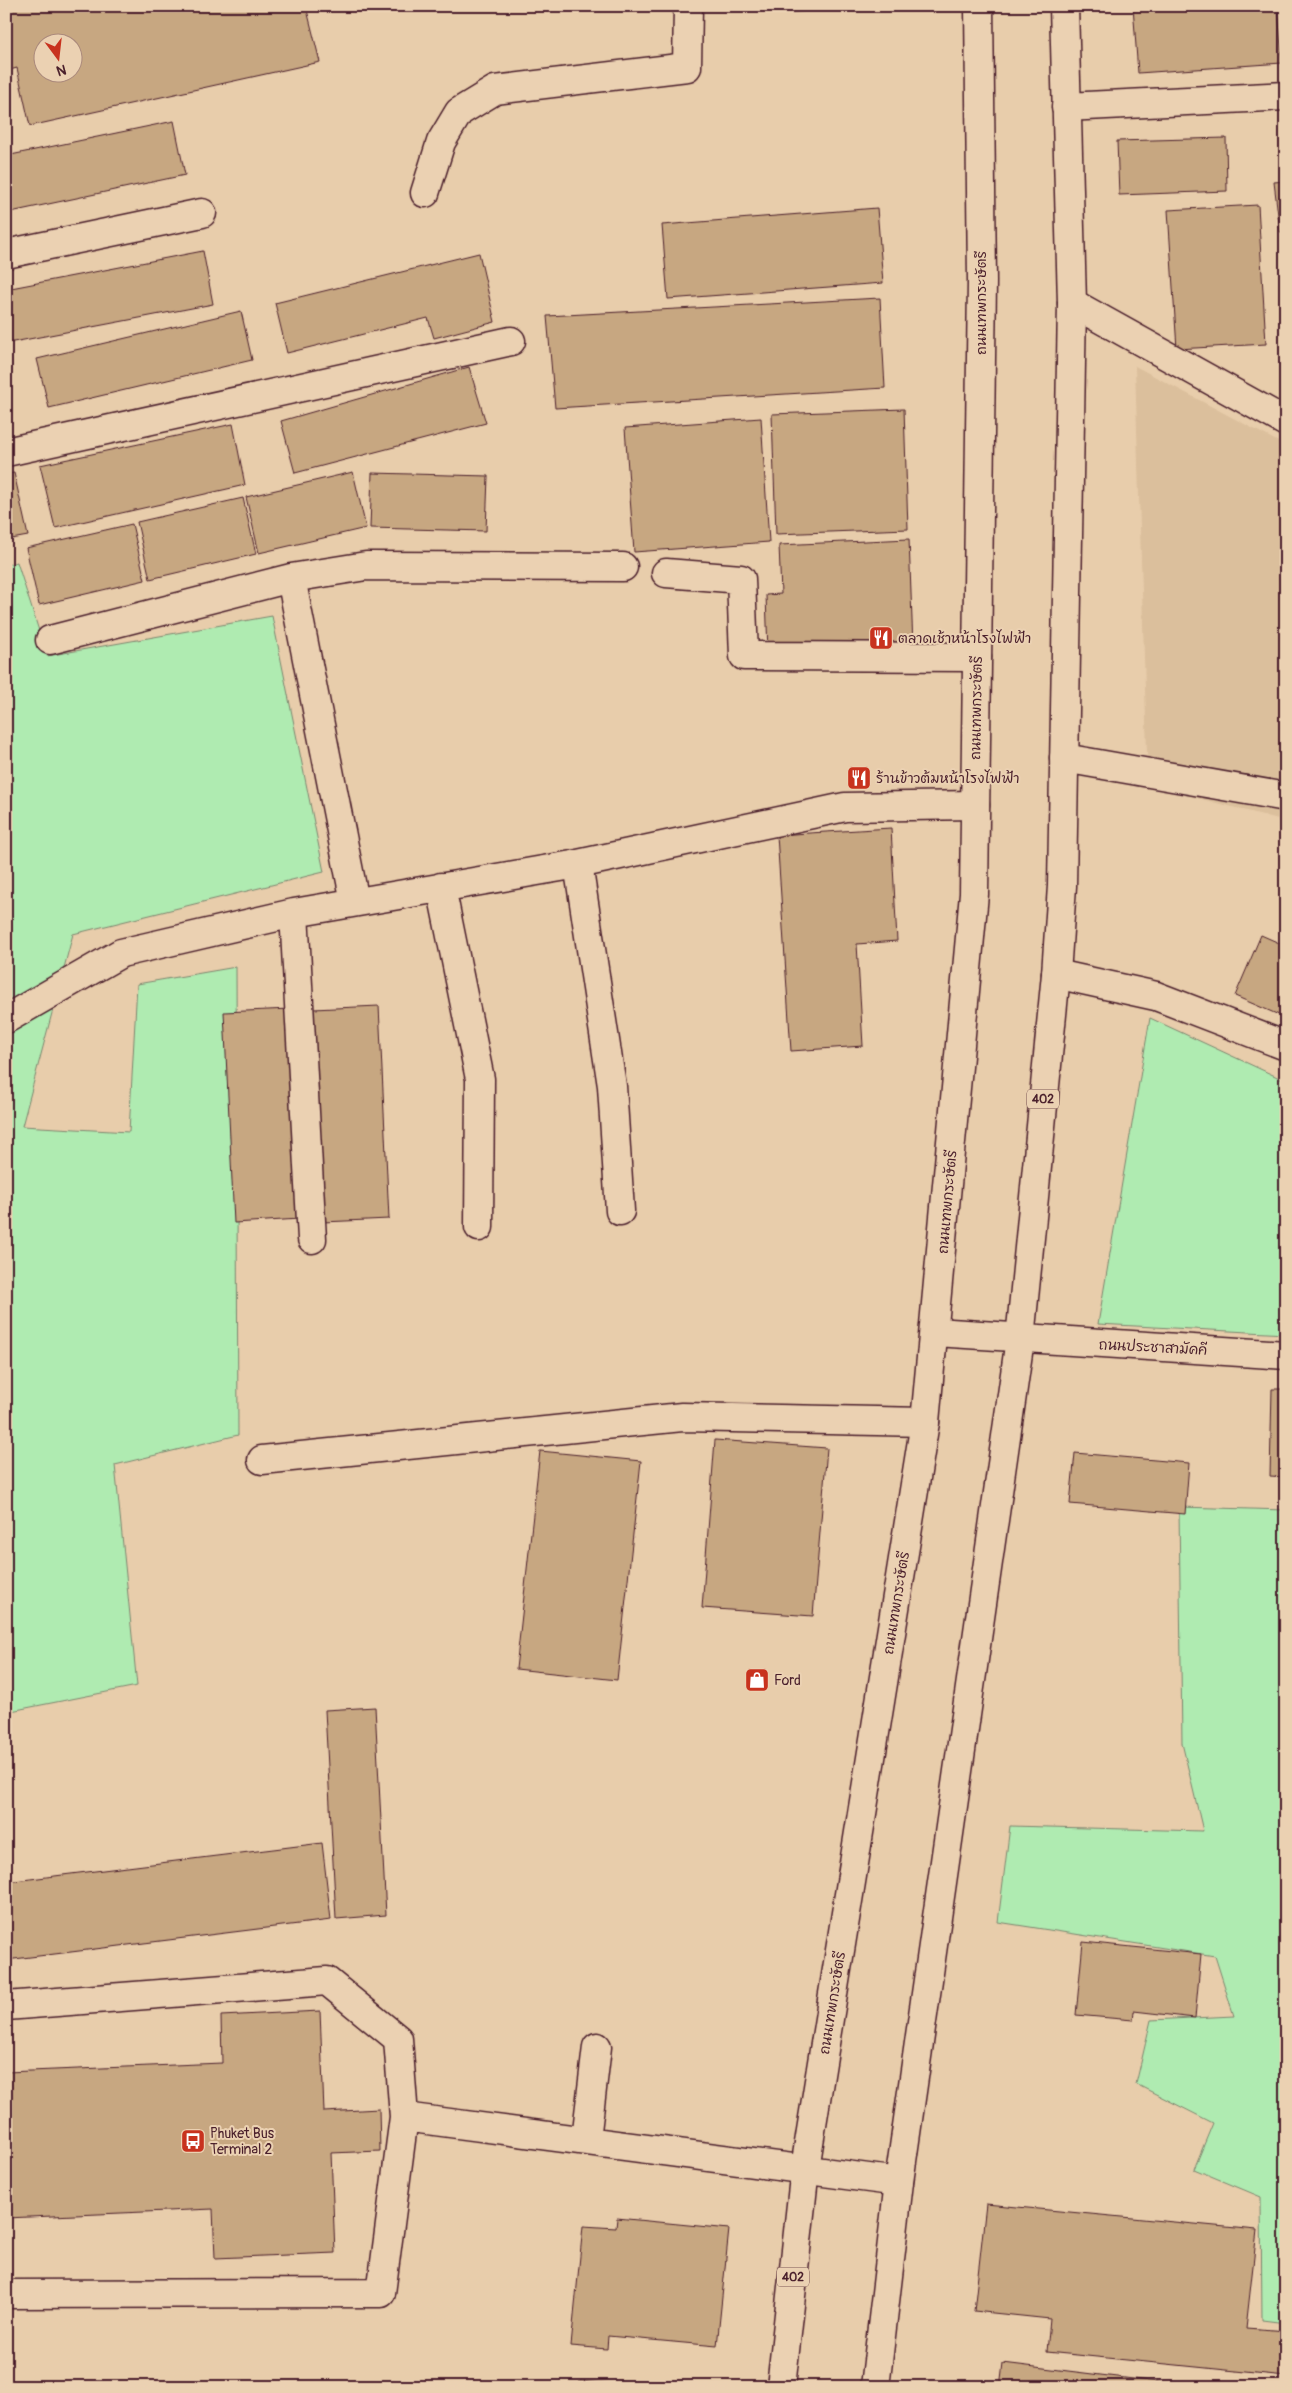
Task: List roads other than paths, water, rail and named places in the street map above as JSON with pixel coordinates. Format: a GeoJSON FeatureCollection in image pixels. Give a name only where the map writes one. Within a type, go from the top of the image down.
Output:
{"type":"FeatureCollection","features":[{"type":"Feature","properties":{"kind":"street"},"geometry":{"type":"LineString","coordinates":[[425,193],[441,142],[459,112],[495,90],[687,67],[688,6]]}},
{"type":"Feature","properties":{"kind":"street","name":"ถนนเทพกระษัตรี"},"geometry":{"type":"LineString","coordinates":[[781,2387],[805,2168],[925,1422],[935,1332],[974,894],[982,281],[979,6]]}},
{"type":"Feature","properties":{"kind":"street","name":"402"},"geometry":{"type":"LineString","coordinates":[[875,2387],[899,2182],[1020,1339],[1056,974],[1062,886],[1072,304],[1064,6]]}},
{"type":"Feature","properties":{"kind":"street"},"geometry":{"type":"LineString","coordinates":[[1066,107],[1286,96]]}},
{"type":"Feature","properties":{"kind":"street"},"geometry":{"type":"LineString","coordinates":[[6,254],[202,212]]}},
{"type":"Feature","properties":{"kind":"street"},"geometry":{"type":"LineString","coordinates":[[1072,304],[1286,422]]}},
{"type":"Feature","properties":{"kind":"street"},"geometry":{"type":"LineString","coordinates":[[6,452],[511,341]]}},
{"type":"Feature","properties":{"kind":"street"},"geometry":{"type":"LineString","coordinates":[[50,640],[292,578],[366,566],[623,567]]}},
{"type":"Feature","properties":{"kind":"street"},"geometry":{"type":"LineString","coordinates":[[666,573],[742,579],[744,656],[977,657]]}},
{"type":"Feature","properties":{"kind":"street"},"geometry":{"type":"LineString","coordinates":[[292,578],[355,902]]}},
{"type":"Feature","properties":{"kind":"street"},"geometry":{"type":"LineString","coordinates":[[1064,758],[1284,793]]}},
{"type":"Feature","properties":{"kind":"street"},"geometry":{"type":"LineString","coordinates":[[6,1019],[122,953],[294,913],[578,864],[845,807],[975,805]]}},
{"type":"Feature","properties":{"kind":"street"},"geometry":{"type":"LineString","coordinates":[[578,864],[612,1086],[620,1210]]}},
{"type":"Feature","properties":{"kind":"street"},"geometry":{"type":"LineString","coordinates":[[441,887],[480,1079],[479,1227]]}},
{"type":"Feature","properties":{"kind":"street"},"geometry":{"type":"LineString","coordinates":[[294,913],[312,1238]]}},
{"type":"Feature","properties":{"kind":"street"},"geometry":{"type":"LineString","coordinates":[[1056,974],[1156,996],[1286,1046]]}},
{"type":"Feature","properties":{"kind":"street","name":"ถนนประชาสามัคคี"},"geometry":{"type":"LineString","coordinates":[[935,1332],[1020,1339],[1286,1354]]}},
{"type":"Feature","properties":{"kind":"street"},"geometry":{"type":"LineString","coordinates":[[262,1460],[682,1417],[925,1422]]}},
{"type":"Feature","properties":{"kind":"street"},"geometry":{"type":"LineString","coordinates":[[6,2006],[326,1981],[398,2039],[404,2117],[381,2293],[6,2294]]}},
{"type":"Feature","properties":{"kind":"street"},"geometry":{"type":"LineString","coordinates":[[586,2140],[597,2047]]}},
{"type":"Feature","properties":{"kind":"street"},"geometry":{"type":"LineString","coordinates":[[404,2117],[805,2168],[899,2182]]}},
{"type":"Feature","properties":{"kind":"place","name":"ตลาดเช้าหน้าโรงไฟฟ้า"},"geometry":{"type":"Point","coordinates":[881,638]}},
{"type":"Feature","properties":{"kind":"place","name":"ร้านข้าวต้มหน้าโรงไฟฟ้า"},"geometry":{"type":"Point","coordinates":[859,778]}},
{"type":"Feature","properties":{"kind":"place","name":"Ford"},"geometry":{"type":"Point","coordinates":[757,1680]}},
{"type":"Feature","properties":{"kind":"place","name":"Phuket Bus Terminal 2"},"geometry":{"type":"Point","coordinates":[193,2141]}}]}
